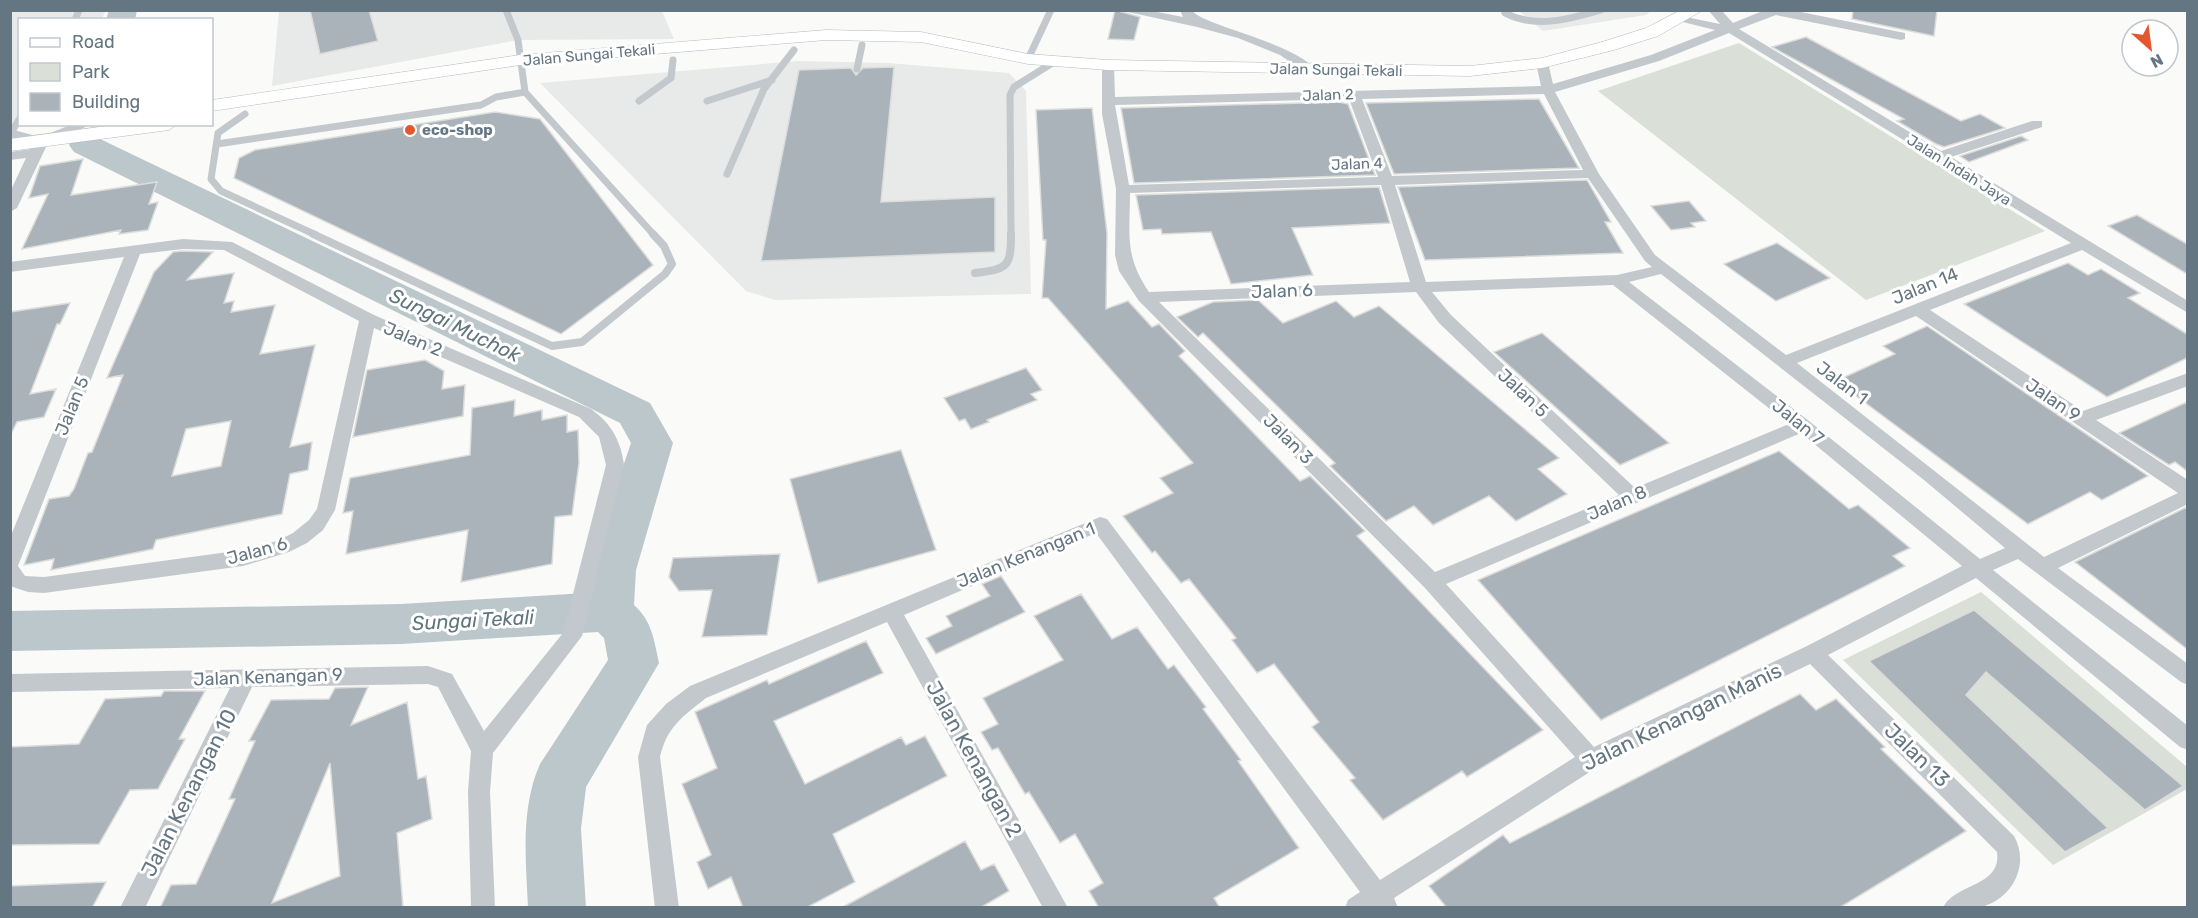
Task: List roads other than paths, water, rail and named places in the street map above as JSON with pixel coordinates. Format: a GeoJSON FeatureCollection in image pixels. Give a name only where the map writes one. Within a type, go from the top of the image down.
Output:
{"type":"FeatureCollection","features":[{"type":"Feature","properties":{"kind":"street"},"geometry":{"type":"LineString","coordinates":[[1125,10],[1198,23],[1276,48],[1294,57],[1310,70]]}},
{"type":"Feature","properties":{"kind":"street"},"geometry":{"type":"LineString","coordinates":[[1186,10],[1188,16],[1198,23]]}},
{"type":"Feature","properties":{"kind":"street","name":"Jalan Indah Jaya"},"geometry":{"type":"LineString","coordinates":[[1714,10],[1731,30]]}},
{"type":"Feature","properties":{"kind":"street"},"geometry":{"type":"LineString","coordinates":[[1777,11],[1901,36]]}},
{"type":"Feature","properties":{"kind":"street","name":"Jalan 2"},"geometry":{"type":"LineString","coordinates":[[1108,101],[1548,90],[1655,58],[1777,11]]}},
{"type":"Feature","properties":{"kind":"street","name":"Jalan Sungai Tekali"},"geometry":{"type":"LineString","coordinates":[[213,106],[521,67],[826,35],[921,37],[1028,59],[1054,62],[1310,70],[1470,71],[1542,63],[1652,33],[1688,15]]}},
{"type":"Feature","properties":{"kind":"street","name":"Jalan Indah Jaya"},"geometry":{"type":"LineString","coordinates":[[1688,15],[1731,30],[2187,308]]}},
{"type":"Feature","properties":{"kind":"street","name":"Jalan Sungai Tekali"},"geometry":{"type":"LineString","coordinates":[[213,118],[521,67],[673,60],[862,45],[968,46]]}},
{"type":"Feature","properties":{"kind":"street","name":"Jalan 1"},"geometry":{"type":"LineString","coordinates":[[1542,63],[1548,90],[1592,174],[1650,258],[1930,475],[2020,550],[2187,676]]}},
{"type":"Feature","properties":{"kind":"street","name":"Jalan 3"},"geometry":{"type":"LineString","coordinates":[[1108,65],[1108,101],[1124,189],[1123,255],[1127,271],[1145,297],[1432,582],[1591,759]]}},
{"type":"Feature","properties":{"kind":"street"},"geometry":{"type":"LineString","coordinates":[[1354,94],[1386,179],[1419,285]]}},
{"type":"Feature","properties":{"kind":"street"},"geometry":{"type":"LineString","coordinates":[[1938,157],[2037,124]]}},
{"type":"Feature","properties":{"kind":"street"},"geometry":{"type":"LineString","coordinates":[[11,133],[62,126]]}},
{"type":"Feature","properties":{"kind":"street"},"geometry":{"type":"LineString","coordinates":[[10,146],[39,148],[82,126]]}},
{"type":"Feature","properties":{"kind":"street"},"geometry":{"type":"LineString","coordinates":[[10,156],[39,148],[158,126]]}},
{"type":"Feature","properties":{"kind":"street"},"geometry":{"type":"LineString","coordinates":[[11,133],[39,148]]}},
{"type":"Feature","properties":{"kind":"street"},"geometry":{"type":"LineString","coordinates":[[10,208],[39,148]]}},
{"type":"Feature","properties":{"kind":"street","name":"Jalan 4"},"geometry":{"type":"LineString","coordinates":[[1124,189],[1592,174]]}},
{"type":"Feature","properties":{"kind":"street","name":"Jalan 2"},"geometry":{"type":"LineString","coordinates":[[10,267],[200,243],[227,245],[368,320],[585,413],[597,421],[614,445],[615,465],[572,636],[482,750]]}},
{"type":"Feature","properties":{"kind":"street","name":"Jalan 14"},"geometry":{"type":"LineString","coordinates":[[1783,362],[2081,245]]}},
{"type":"Feature","properties":{"kind":"street","name":"Jalan 5"},"geometry":{"type":"LineString","coordinates":[[10,563],[134,250]]}},
{"type":"Feature","properties":{"kind":"street","name":"Jalan 6"},"geometry":{"type":"LineString","coordinates":[[1145,297],[1419,285],[1617,280],[1664,269]]}},
{"type":"Feature","properties":{"kind":"street","name":"Jalan 7"},"geometry":{"type":"LineString","coordinates":[[1617,280],[1803,425],[2187,740]]}},
{"type":"Feature","properties":{"kind":"street","name":"Jalan 5"},"geometry":{"type":"LineString","coordinates":[[1419,285],[1445,319],[1632,496]]}},
{"type":"Feature","properties":{"kind":"street","name":"Jalan 9"},"geometry":{"type":"LineString","coordinates":[[1919,310],[2187,490]]}},
{"type":"Feature","properties":{"kind":"street","name":"Jalan 6"},"geometry":{"type":"LineString","coordinates":[[14,575],[28,585],[44,585],[243,558],[282,547],[300,538],[316,525],[326,510],[368,320]]}},
{"type":"Feature","properties":{"kind":"street"},"geometry":{"type":"LineString","coordinates":[[2080,419],[2187,379]]}},
{"type":"Feature","properties":{"kind":"street","name":"Jalan 8"},"geometry":{"type":"LineString","coordinates":[[1432,582],[1803,425]]}},
{"type":"Feature","properties":{"kind":"street"},"geometry":{"type":"LineString","coordinates":[[2044,566],[2187,496]]}},
{"type":"Feature","properties":{"kind":"street","name":"Jalan Kenangan 1"},"geometry":{"type":"LineString","coordinates":[[667,908],[663,856],[649,758],[655,732],[674,711],[698,692],[1096,525],[1103,525],[1382,901]]}},
{"type":"Feature","properties":{"kind":"street","name":"Jalan Kenangan Manis"},"geometry":{"type":"LineString","coordinates":[[1357,908],[1382,901],[1591,759],[1812,653],[1976,568],[2020,550]]}},
{"type":"Feature","properties":{"kind":"street","name":"Jalan Kenangan 2"},"geometry":{"type":"LineString","coordinates":[[891,610],[1056,908]]}},
{"type":"Feature","properties":{"kind":"street","name":"Jalan 13"},"geometry":{"type":"LineString","coordinates":[[1812,653],[1989,825],[2008,850],[2010,864],[1997,885],[1955,908]]}},
{"type":"Feature","properties":{"kind":"street","name":"Jalan Kenangan 9"},"geometry":{"type":"LineString","coordinates":[[10,682],[407,674],[445,680],[482,750]]}},
{"type":"Feature","properties":{"kind":"street","name":"Jalan Kenangan 10"},"geometry":{"type":"LineString","coordinates":[[132,908],[246,678]]}},
{"type":"Feature","properties":{"kind":"street"},"geometry":{"type":"LineString","coordinates":[[482,750],[479,792],[483,908]]}},
{"type":"Feature","properties":{"kind":"lane"},"geometry":{"type":"LineString","coordinates":[[245,114],[218,133],[211,179],[221,191],[552,346],[582,342],[665,274],[672,264],[664,246],[525,92],[518,40],[506,10]]}},
{"type":"Feature","properties":{"kind":"lane"},"geometry":{"type":"LineString","coordinates":[[1028,59],[1052,10]]}},
{"type":"Feature","properties":{"kind":"lane"},"geometry":{"type":"LineString","coordinates":[[1508,10],[1505,13],[1512,18],[1541,21],[1601,10]]}},
{"type":"Feature","properties":{"kind":"lane"},"geometry":{"type":"LineString","coordinates":[[857,69],[862,45]]}},
{"type":"Feature","properties":{"kind":"lane"},"geometry":{"type":"LineString","coordinates":[[727,174],[746,127],[772,80],[794,50]]}},
{"type":"Feature","properties":{"kind":"lane"},"geometry":{"type":"LineString","coordinates":[[639,101],[671,78],[673,60]]}},
{"type":"Feature","properties":{"kind":"lane"},"geometry":{"type":"LineString","coordinates":[[975,273],[999,270],[1008,264],[1011,258],[1010,95],[1014,87],[1054,62]]}},
{"type":"Feature","properties":{"kind":"lane"},"geometry":{"type":"LineString","coordinates":[[707,101],[772,80]]}},
{"type":"Feature","properties":{"kind":"lane"},"geometry":{"type":"LineString","coordinates":[[217,144],[481,105],[496,97],[525,92]]}},
{"type":"Feature","properties":{"kind":"waterway","name":"Sungai Muchok"},"geometry":{"type":"LineString","coordinates":[[121,18],[123,10]]}},
{"type":"Feature","properties":{"kind":"waterway","name":"Sungai Muchok"},"geometry":{"type":"LineString","coordinates":[[86,145],[635,413],[652,443],[612,570],[609,612]]}},
{"type":"Feature","properties":{"kind":"waterway","name":"Sungai Tekali"},"geometry":{"type":"LineString","coordinates":[[10,631],[401,624],[609,612]]}},
{"type":"Feature","properties":{"kind":"waterway","name":"Sungai Tekali"},"geometry":{"type":"LineString","coordinates":[[557,908],[553,829],[559,782],[634,663],[627,629],[609,612]]}},
{"type":"Feature","properties":{"kind":"place","name":"eco-shop"},"geometry":{"type":"Point","coordinates":[410,130]}}]}
